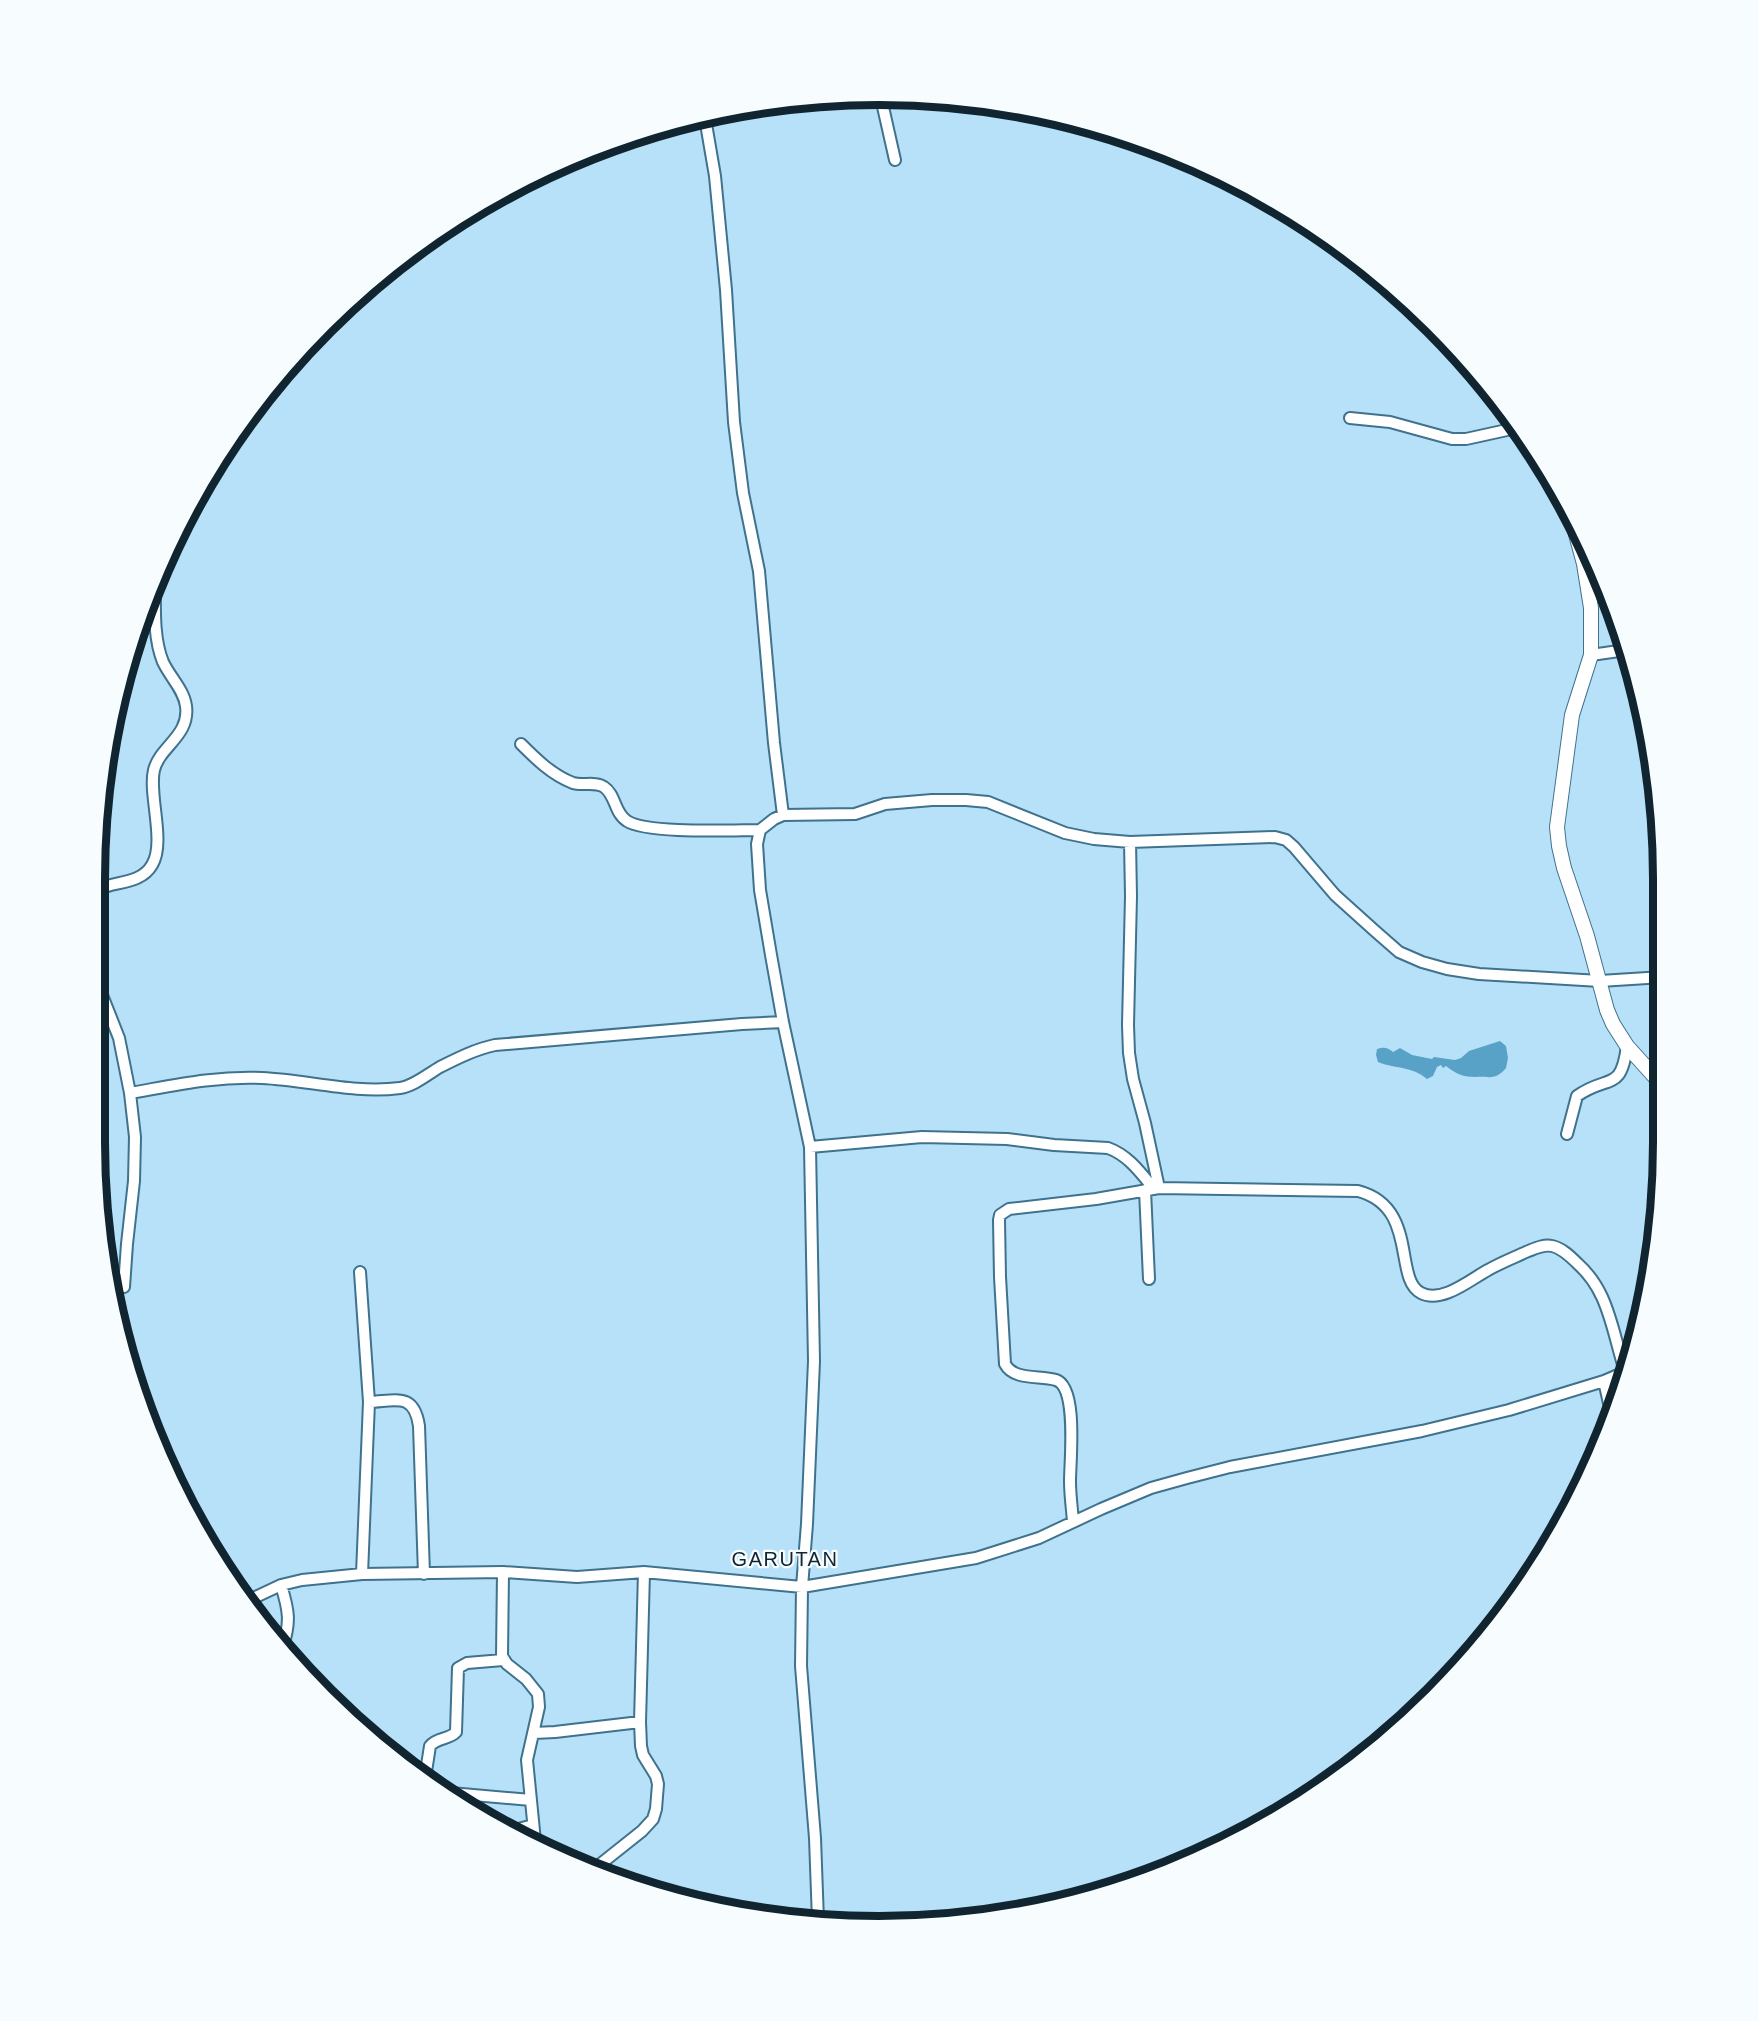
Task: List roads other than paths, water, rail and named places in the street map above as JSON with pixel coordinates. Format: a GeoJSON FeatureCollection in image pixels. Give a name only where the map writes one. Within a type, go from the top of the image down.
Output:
{"type":"FeatureCollection","features":[{"type":"Feature","properties":{"kind":"street"},"geometry":{"type":"LineString","coordinates":[[883,105],[895,160]]}},
{"type":"Feature","properties":{"kind":"street"},"geometry":{"type":"LineString","coordinates":[[706,125],[715,176],[726,290],[734,422],[743,493],[759,571],[774,743],[783,815]]}},
{"type":"Feature","properties":{"kind":"street"},"geometry":{"type":"LineString","coordinates":[[1350,418],[1390,422],[1452,439],[1466,439],[1509,430]]}},
{"type":"Feature","properties":{"kind":"street"},"geometry":{"type":"LineString","coordinates":[[1582,558],[1591,608],[1591,655],[1572,715],[1566,775],[1557,827],[1559,846],[1610,1017],[1627,1046],[1653,1075]]}},
{"type":"Feature","properties":{"kind":"street"},"geometry":{"type":"LineString","coordinates":[[105,887],[130,881],[145,873],[153,864],[157,828],[154,770],[160,758],[174,742],[185,720],[187,709],[185,700],[166,669],[159,651],[156,603]]}},
{"type":"Feature","properties":{"kind":"street"},"geometry":{"type":"LineString","coordinates":[[1591,655],[1618,651]]}},
{"type":"Feature","properties":{"kind":"street"},"geometry":{"type":"LineString","coordinates":[[521,744],[541,764],[558,776],[574,783],[599,784],[605,787],[620,815],[627,821],[650,828],[760,830]]}},
{"type":"Feature","properties":{"kind":"street"},"geometry":{"type":"LineString","coordinates":[[818,1913],[815,1838],[801,1666],[802,1587],[814,1361],[810,1147],[783,1022],[760,890],[756,844],[760,830],[783,815],[855,814],[885,804],[932,800],[988,802],[1065,833],[1094,839],[1130,842],[1275,837],[1286,840],[1294,847],[1335,895],[1399,952],[1422,962],[1479,974],[1600,981],[1653,978]]}},
{"type":"Feature","properties":{"kind":"street"},"geometry":{"type":"LineString","coordinates":[[1130,842],[1129,1053],[1133,1079],[1145,1123],[1153,1189],[1149,1279]]}},
{"type":"Feature","properties":{"kind":"street"},"geometry":{"type":"LineString","coordinates":[[105,1003],[119,1038],[130,1093],[135,1137],[134,1181],[124,1287]]}},
{"type":"Feature","properties":{"kind":"street"},"geometry":{"type":"LineString","coordinates":[[130,1093],[219,1078],[263,1078],[383,1090],[404,1088],[479,1049],[495,1045],[706,1026],[783,1022]]}},
{"type":"Feature","properties":{"kind":"street"},"geometry":{"type":"LineString","coordinates":[[1567,1134],[1577,1096],[1622,1073],[1627,1046]]}},
{"type":"Feature","properties":{"kind":"street"},"geometry":{"type":"LineString","coordinates":[[810,1147],[932,1137],[1008,1139],[1054,1145],[1099,1147],[1116,1151],[1127,1159],[1141,1172],[1153,1189]]}},
{"type":"Feature","properties":{"kind":"street"},"geometry":{"type":"LineString","coordinates":[[1073,1522],[1070,1479],[1071,1430],[1065,1386],[1058,1381],[1011,1372],[1005,1364],[999,1220],[1004,1211],[1014,1208],[1076,1202],[1153,1189],[1358,1191],[1369,1194],[1388,1211],[1395,1221],[1402,1240],[1410,1279],[1419,1292],[1425,1295],[1449,1292],[1491,1268],[1526,1252],[1543,1245],[1554,1246],[1574,1259],[1596,1285],[1609,1316],[1622,1360]]}},
{"type":"Feature","properties":{"kind":"street"},"geometry":{"type":"LineString","coordinates":[[360,1272],[369,1402],[362,1574]]}},
{"type":"Feature","properties":{"kind":"street"},"geometry":{"type":"LineString","coordinates":[[254,1598],[281,1585],[302,1580],[362,1574],[503,1572],[577,1577],[644,1572],[802,1587],[976,1558],[1039,1538],[1151,1488],[1230,1467],[1422,1431],[1509,1410],[1617,1376]]}},
{"type":"Feature","properties":{"kind":"street"},"geometry":{"type":"LineString","coordinates":[[1604,1381],[1608,1401]]}},
{"type":"Feature","properties":{"kind":"street"},"geometry":{"type":"LineString","coordinates":[[369,1402],[404,1401],[416,1410],[424,1574]]}},
{"type":"Feature","properties":{"kind":"street"},"geometry":{"type":"LineString","coordinates":[[503,1572],[501,1650],[503,1660],[526,1679],[538,1694],[539,1707],[527,1760],[534,1834]]}},
{"type":"Feature","properties":{"kind":"street"},"geometry":{"type":"LineString","coordinates":[[601,1864],[642,1831],[653,1819],[656,1809],[658,1784],[656,1776],[643,1755],[641,1746],[644,1572]]}},
{"type":"Feature","properties":{"kind":"street"},"geometry":{"type":"LineString","coordinates":[[281,1585],[288,1609],[286,1638]]}},
{"type":"Feature","properties":{"kind":"street"},"geometry":{"type":"LineString","coordinates":[[426,1769],[430,1746],[437,1739],[454,1735],[456,1732],[458,1668],[467,1663],[503,1660]]}},
{"type":"Feature","properties":{"kind":"street"},"geometry":{"type":"LineString","coordinates":[[534,1733],[640,1722]]}},
{"type":"Feature","properties":{"kind":"street"},"geometry":{"type":"LineString","coordinates":[[462,1794],[531,1800]]}},
{"type":"Feature","properties":{"kind":"street"},"geometry":{"type":"LineString","coordinates":[[522,1828],[533,1825]]}},
{"type":"Feature","properties":{"kind":"water"},"geometry":{"type":"Polygon","coordinates":[[[1500,1041],[1506,1046],[1508,1058],[1506,1068],[1499,1075],[1492,1077],[1463,1076],[1441,1065],[1437,1067],[1433,1076],[1427,1079],[1409,1070],[1378,1062],[1376,1055],[1377,1049],[1385,1048],[1393,1052],[1400,1048],[1412,1055],[1455,1060],[1469,1051],[1500,1041]]]}},
{"type":"Feature","properties":{"kind":"district","name":"GARUTAN"},"geometry":{"type":"Point","coordinates":[785,1559]}}]}
